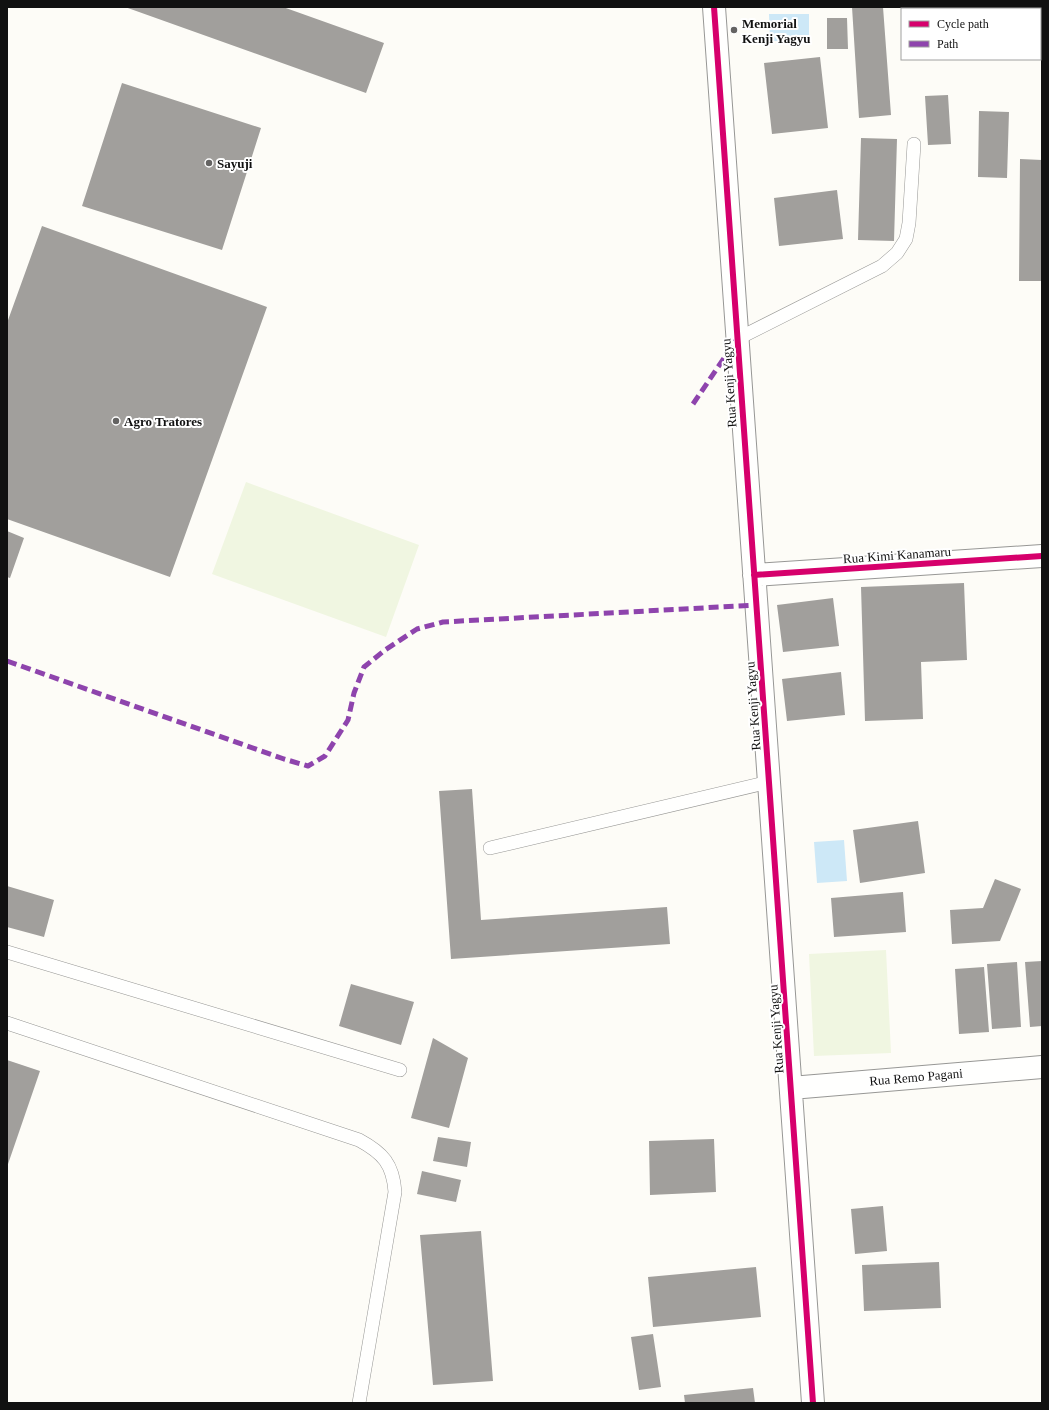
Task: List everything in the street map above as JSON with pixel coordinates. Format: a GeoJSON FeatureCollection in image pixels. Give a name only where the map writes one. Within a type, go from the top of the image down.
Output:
{"type":"FeatureCollection","features":[{"type":"Feature","properties":{"kind":"street","name":"Rua Kenji Yagyu"},"geometry":{"type":"LineString","coordinates":[[714,7],[813,1403]]}},
{"type":"Feature","properties":{"kind":"street","name":"Rua Kimi Kanamaru"},"geometry":{"type":"LineString","coordinates":[[754,575],[1042,556]]}},
{"type":"Feature","properties":{"kind":"street","name":"Rua Remo Pagani"},"geometry":{"type":"LineString","coordinates":[[791,1088],[1042,1067]]}},
{"type":"Feature","properties":{"kind":"lane"},"geometry":{"type":"LineString","coordinates":[[737,339],[882,266],[897,253],[906,239],[909,223],[914,144]]}},
{"type":"Feature","properties":{"kind":"lane"},"geometry":{"type":"LineString","coordinates":[[490,848],[769,782]]}},
{"type":"Feature","properties":{"kind":"lane"},"geometry":{"type":"LineString","coordinates":[[7,952],[400,1070]]}},
{"type":"Feature","properties":{"kind":"lane"},"geometry":{"type":"LineString","coordinates":[[7,1023],[359,1140],[379,1152],[387,1162],[394,1178],[395,1192],[359,1403]]}},
{"type":"Feature","properties":{"kind":"green space"},"geometry":{"type":"Polygon","coordinates":[[[246,482],[419,545],[386,637],[212,574],[246,482]]]}},
{"type":"Feature","properties":{"kind":"green space"},"geometry":{"type":"Polygon","coordinates":[[[886,950],[891,1053],[814,1056],[809,954],[886,950]]]}},
{"type":"Feature","properties":{"kind":"water"},"geometry":{"type":"Polygon","coordinates":[[[769,14],[809,14],[809,41],[770,41],[769,14]]]}},
{"type":"Feature","properties":{"kind":"water"},"geometry":{"type":"Polygon","coordinates":[[[844,840],[847,881],[817,883],[814,842],[844,840]]]}},
{"type":"Feature","properties":{"kind":"building"},"geometry":{"type":"Polygon","coordinates":[[[125,7],[283,7],[384,43],[366,93],[125,7]]]}},
{"type":"Feature","properties":{"kind":"building"},"geometry":{"type":"Polygon","coordinates":[[[852,7],[883,7],[891,115],[859,118],[852,7]]]}},
{"type":"Feature","properties":{"kind":"building"},"geometry":{"type":"Polygon","coordinates":[[[827,18],[847,18],[848,49],[827,49],[827,18]]]}},
{"type":"Feature","properties":{"kind":"building"},"geometry":{"type":"Polygon","coordinates":[[[820,57],[828,128],[772,134],[764,63],[820,57]]]}},
{"type":"Feature","properties":{"kind":"building"},"geometry":{"type":"Polygon","coordinates":[[[122,83],[261,128],[222,250],[82,206],[122,83]]]}},
{"type":"Feature","properties":{"kind":"building"},"geometry":{"type":"Polygon","coordinates":[[[948,95],[951,144],[928,145],[925,96],[948,95]]]}},
{"type":"Feature","properties":{"kind":"building"},"geometry":{"type":"Polygon","coordinates":[[[979,111],[1009,112],[1007,178],[978,177],[979,111]]]}},
{"type":"Feature","properties":{"kind":"building"},"geometry":{"type":"Polygon","coordinates":[[[861,138],[897,139],[894,241],[858,240],[861,138]]]}},
{"type":"Feature","properties":{"kind":"building"},"geometry":{"type":"Polygon","coordinates":[[[1020,159],[1042,160],[1042,281],[1019,281],[1020,159]]]}},
{"type":"Feature","properties":{"kind":"building"},"geometry":{"type":"Polygon","coordinates":[[[837,190],[843,239],[779,246],[774,198],[837,190]]]}},
{"type":"Feature","properties":{"kind":"building","name":"Agro Tratores"},"geometry":{"type":"Polygon","coordinates":[[[42,226],[267,307],[170,577],[7,519],[7,323],[42,226]]]}},
{"type":"Feature","properties":{"kind":"building"},"geometry":{"type":"Polygon","coordinates":[[[7,531],[24,538],[10,578],[7,577],[7,531]]]}},
{"type":"Feature","properties":{"kind":"building"},"geometry":{"type":"Polygon","coordinates":[[[964,583],[967,660],[921,662],[923,719],[865,721],[861,587],[964,583]]]}},
{"type":"Feature","properties":{"kind":"building"},"geometry":{"type":"Polygon","coordinates":[[[833,598],[839,646],[783,652],[777,605],[833,598]]]}},
{"type":"Feature","properties":{"kind":"building"},"geometry":{"type":"Polygon","coordinates":[[[841,672],[845,715],[787,721],[782,679],[841,672]]]}},
{"type":"Feature","properties":{"kind":"building"},"geometry":{"type":"Polygon","coordinates":[[[472,789],[481,920],[667,907],[670,944],[451,959],[439,791],[472,789]]]}},
{"type":"Feature","properties":{"kind":"building"},"geometry":{"type":"Polygon","coordinates":[[[918,821],[925,873],[860,883],[853,830],[918,821]]]}},
{"type":"Feature","properties":{"kind":"building"},"geometry":{"type":"Polygon","coordinates":[[[995,879],[1021,889],[1000,941],[952,944],[950,910],[983,908],[995,879]]]}},
{"type":"Feature","properties":{"kind":"building"},"geometry":{"type":"Polygon","coordinates":[[[7,886],[54,900],[44,937],[7,927],[7,886]]]}},
{"type":"Feature","properties":{"kind":"building"},"geometry":{"type":"Polygon","coordinates":[[[903,892],[906,932],[834,937],[831,898],[903,892]]]}},
{"type":"Feature","properties":{"kind":"building"},"geometry":{"type":"Polygon","coordinates":[[[1042,961],[1042,1026],[1030,1027],[1025,962],[1042,961]]]}},
{"type":"Feature","properties":{"kind":"building"},"geometry":{"type":"Polygon","coordinates":[[[1017,962],[1021,1027],[992,1029],[987,964],[1017,962]]]}},
{"type":"Feature","properties":{"kind":"building"},"geometry":{"type":"Polygon","coordinates":[[[984,967],[989,1032],[959,1034],[955,969],[984,967]]]}},
{"type":"Feature","properties":{"kind":"building"},"geometry":{"type":"Polygon","coordinates":[[[351,984],[414,1002],[401,1045],[339,1026],[351,984]]]}},
{"type":"Feature","properties":{"kind":"building"},"geometry":{"type":"Polygon","coordinates":[[[433,1038],[468,1058],[449,1128],[411,1118],[433,1038]]]}},
{"type":"Feature","properties":{"kind":"building"},"geometry":{"type":"Polygon","coordinates":[[[7,1060],[40,1071],[7,1167],[7,1060]]]}},
{"type":"Feature","properties":{"kind":"building"},"geometry":{"type":"Polygon","coordinates":[[[438,1137],[471,1142],[467,1167],[433,1161],[438,1137]]]}},
{"type":"Feature","properties":{"kind":"building"},"geometry":{"type":"Polygon","coordinates":[[[714,1139],[716,1192],[650,1195],[649,1141],[714,1139]]]}},
{"type":"Feature","properties":{"kind":"building"},"geometry":{"type":"Polygon","coordinates":[[[422,1171],[461,1180],[456,1202],[417,1194],[422,1171]]]}},
{"type":"Feature","properties":{"kind":"building"},"geometry":{"type":"Polygon","coordinates":[[[883,1206],[887,1251],[855,1254],[851,1209],[883,1206]]]}},
{"type":"Feature","properties":{"kind":"building"},"geometry":{"type":"Polygon","coordinates":[[[481,1231],[493,1381],[433,1385],[420,1235],[481,1231]]]}},
{"type":"Feature","properties":{"kind":"building"},"geometry":{"type":"Polygon","coordinates":[[[939,1262],[941,1308],[864,1311],[862,1265],[939,1262]]]}},
{"type":"Feature","properties":{"kind":"building"},"geometry":{"type":"Polygon","coordinates":[[[756,1267],[761,1317],[653,1327],[648,1277],[756,1267]]]}},
{"type":"Feature","properties":{"kind":"building"},"geometry":{"type":"Polygon","coordinates":[[[653,1334],[661,1387],[639,1390],[631,1337],[653,1334]]]}},
{"type":"Feature","properties":{"kind":"building"},"geometry":{"type":"Polygon","coordinates":[[[753,1388],[755,1403],[685,1403],[684,1395],[753,1388]]]}},
{"type":"Feature","properties":{"kind":"marked path"},"geometry":{"type":"LineString","coordinates":[[693,404],[737,339]]}},
{"type":"Feature","properties":{"kind":"marked path"},"geometry":{"type":"LineString","coordinates":[[7,661],[284,759],[308,766],[325,756],[348,720],[354,693],[364,667],[385,650],[417,629],[443,622],[757,605]]}},
{"type":"Feature","properties":{"kind":"cycle path"},"geometry":{"type":"LineString","coordinates":[[714,7],[813,1403]]}},
{"type":"Feature","properties":{"kind":"cycle path"},"geometry":{"type":"LineString","coordinates":[[754,575],[1042,556]]}},
{"type":"Feature","properties":{"kind":"place","name":"Memorial Kenji Yagyu"},"geometry":{"type":"Point","coordinates":[734,30]}},
{"type":"Feature","properties":{"kind":"place","name":"Sayuji"},"geometry":{"type":"Point","coordinates":[209,163]}},
{"type":"Feature","properties":{"kind":"place","name":"Agro Tratores"},"geometry":{"type":"Point","coordinates":[116,421]}}]}
